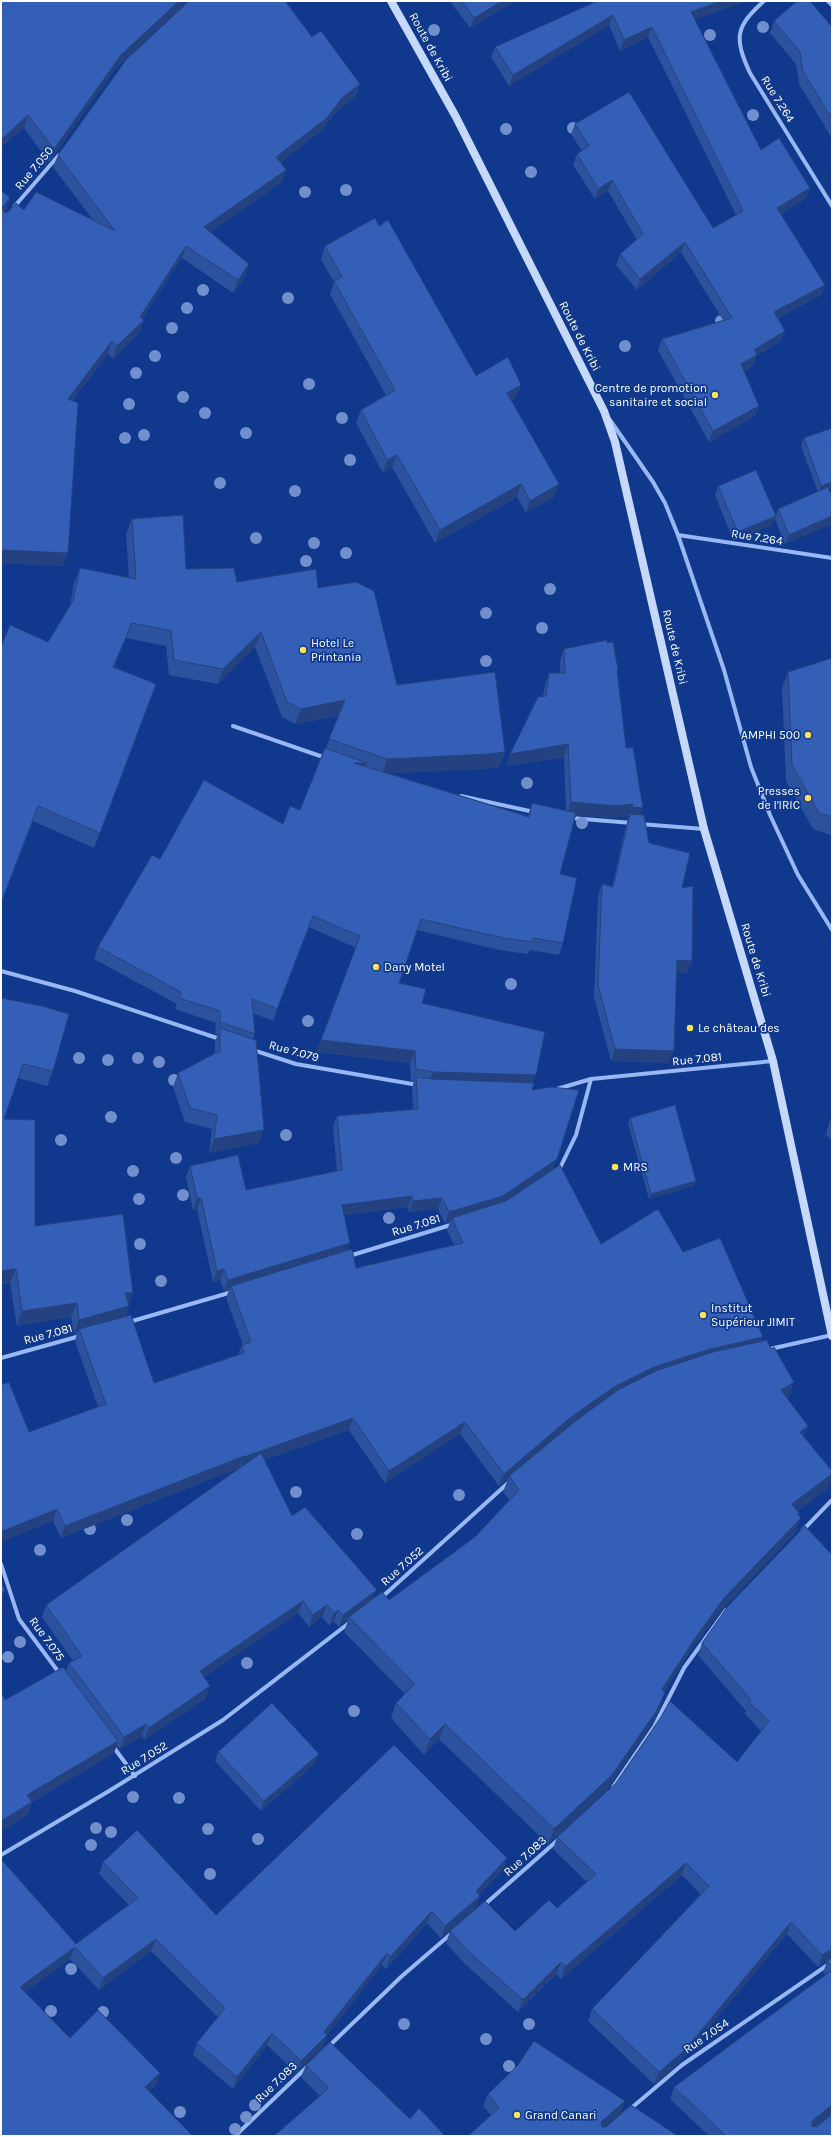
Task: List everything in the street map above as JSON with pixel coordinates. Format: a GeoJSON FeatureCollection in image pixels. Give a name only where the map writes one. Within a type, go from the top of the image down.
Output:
{"type":"FeatureCollection","features":[{"type":"Feature","properties":{"kind":"main road","name":"Route de Kribi"},"geometry":{"type":"LineString","coordinates":[[391,1],[456,117],[604,411],[615,442],[704,829],[773,1061],[832,1336]]}},
{"type":"Feature","properties":{"kind":"street","name":"Rue 7.264"},"geometry":{"type":"LineString","coordinates":[[764,1],[751,13],[742,28],[738,37],[740,50],[750,73],[832,206]]}},
{"type":"Feature","properties":{"kind":"street"},"geometry":{"type":"LineString","coordinates":[[828,1],[832,5]]}},
{"type":"Feature","properties":{"kind":"street","name":"Rue 7.050"},"geometry":{"type":"LineString","coordinates":[[11,211],[64,147]]}},
{"type":"Feature","properties":{"kind":"street"},"geometry":{"type":"LineString","coordinates":[[604,411],[653,482],[665,503],[678,535],[724,670],[751,767],[770,815],[798,875],[832,930]]}},
{"type":"Feature","properties":{"kind":"street","name":"Rue 7.264"},"geometry":{"type":"LineString","coordinates":[[678,535],[832,558]]}},
{"type":"Feature","properties":{"kind":"street"},"geometry":{"type":"LineString","coordinates":[[233,726],[328,759]]}},
{"type":"Feature","properties":{"kind":"street"},"geometry":{"type":"LineString","coordinates":[[454,795],[538,812]]}},
{"type":"Feature","properties":{"kind":"street"},"geometry":{"type":"LineString","coordinates":[[568,818],[704,829]]}},
{"type":"Feature","properties":{"kind":"street"},"geometry":{"type":"LineString","coordinates":[[1,970],[75,991],[222,1040]]}},
{"type":"Feature","properties":{"kind":"street","name":"Rue 7.079"},"geometry":{"type":"LineString","coordinates":[[244,1047],[296,1064],[420,1086]]}},
{"type":"Feature","properties":{"kind":"street","name":"Rue 7.081"},"geometry":{"type":"LineString","coordinates":[[591,1079],[773,1061]]}},
{"type":"Feature","properties":{"kind":"street"},"geometry":{"type":"LineString","coordinates":[[552,1091],[591,1079]]}},
{"type":"Feature","properties":{"kind":"street"},"geometry":{"type":"LineString","coordinates":[[553,1175],[559,1171],[576,1135],[591,1079]]}},
{"type":"Feature","properties":{"kind":"street","name":"Rue 7.081"},"geometry":{"type":"LineString","coordinates":[[343,1258],[463,1222]]}},
{"type":"Feature","properties":{"kind":"street"},"geometry":{"type":"LineString","coordinates":[[125,1323],[238,1291]]}},
{"type":"Feature","properties":{"kind":"street","name":"Rue 7.081"},"geometry":{"type":"LineString","coordinates":[[1,1358],[87,1334]]}},
{"type":"Feature","properties":{"kind":"street"},"geometry":{"type":"LineString","coordinates":[[762,1351],[832,1336]]}},
{"type":"Feature","properties":{"kind":"street","name":"Rue 7.052"},"geometry":{"type":"LineString","coordinates":[[379,1601],[511,1481]]}},
{"type":"Feature","properties":{"kind":"street"},"geometry":{"type":"LineString","coordinates":[[800,1533],[832,1500]]}},
{"type":"Feature","properties":{"kind":"street","name":"Rue 7.075"},"geometry":{"type":"LineString","coordinates":[[1,1564],[19,1619],[66,1682]]}},
{"type":"Feature","properties":{"kind":"street"},"geometry":{"type":"LineString","coordinates":[[609,1792],[654,1727],[684,1668],[721,1616],[731,1605]]}},
{"type":"Feature","properties":{"kind":"street","name":"Rue 7.052"},"geometry":{"type":"LineString","coordinates":[[1,1855],[135,1776],[223,1720],[354,1620]]}},
{"type":"Feature","properties":{"kind":"street"},"geometry":{"type":"LineString","coordinates":[[107,1738],[135,1776]]}},
{"type":"Feature","properties":{"kind":"street","name":"Rue 7.083"},"geometry":{"type":"LineString","coordinates":[[478,1910],[564,1834]]}},
{"type":"Feature","properties":{"kind":"street"},"geometry":{"type":"LineString","coordinates":[[327,2048],[402,1976],[455,1931]]}},
{"type":"Feature","properties":{"kind":"street","name":"Rue 7.054"},"geometry":{"type":"LineString","coordinates":[[623,2116],[682,2065],[832,1962]]}},
{"type":"Feature","properties":{"kind":"street","name":"Rue 7.083"},"geometry":{"type":"LineString","coordinates":[[235,2136],[310,2064]]}},
{"type":"Feature","properties":{"kind":"building"},"geometry":{"type":"Polygon","coordinates":[[[1,1],[179,1],[121,55],[54,149],[28,115],[1,140],[1,1]]]}},
{"type":"Feature","properties":{"kind":"building"},"geometry":{"type":"Polygon","coordinates":[[[189,1],[285,1],[312,37],[321,31],[360,84],[341,99],[327,118],[276,157],[286,170],[204,227],[249,264],[238,280],[186,246],[140,317],[144,320],[117,346],[112,341],[68,399],[78,403],[68,553],[1,550],[1,190],[10,198],[2,208],[5,213],[8,212],[16,203],[24,210],[36,192],[115,231],[58,155],[126,60],[189,1]]]}},
{"type":"Feature","properties":{"kind":"building"},"geometry":{"type":"Polygon","coordinates":[[[462,1],[502,1],[474,18],[462,1]]]}},
{"type":"Feature","properties":{"kind":"building"},"geometry":{"type":"Polygon","coordinates":[[[597,1],[721,1],[691,12],[761,150],[779,138],[810,188],[777,208],[825,285],[774,312],[785,331],[754,350],[757,355],[741,364],[759,406],[713,431],[662,339],[732,318],[685,242],[640,279],[620,254],[643,234],[612,180],[598,189],[577,154],[589,146],[575,124],[629,92],[713,228],[743,211],[652,27],[624,40],[613,15],[513,75],[495,47],[597,1]]]}},
{"type":"Feature","properties":{"kind":"building"},"geometry":{"type":"Polygon","coordinates":[[[797,1],[810,1],[832,27],[832,119],[803,71],[800,52],[774,21],[797,1]]]}},
{"type":"Feature","properties":{"kind":"building"},"geometry":{"type":"Polygon","coordinates":[[[375,218],[379,226],[388,220],[476,376],[508,357],[521,385],[507,393],[559,484],[530,501],[521,484],[440,530],[397,455],[387,460],[361,410],[395,390],[334,281],[342,277],[325,246],[375,218]]]}},
{"type":"Feature","properties":{"kind":"building"},"geometry":{"type":"Polygon","coordinates":[[[832,428],[832,482],[821,486],[804,438],[832,428]]]}},
{"type":"Feature","properties":{"kind":"building"},"geometry":{"type":"Polygon","coordinates":[[[756,470],[776,516],[740,531],[737,530],[718,486],[756,470]]]}},
{"type":"Feature","properties":{"kind":"building"},"geometry":{"type":"Polygon","coordinates":[[[828,487],[832,496],[832,516],[789,535],[778,509],[828,487]]]}},
{"type":"Feature","properties":{"kind":"building"},"geometry":{"type":"Polygon","coordinates":[[[183,515],[186,569],[234,568],[237,582],[316,569],[318,588],[356,582],[374,591],[397,685],[495,672],[505,752],[387,759],[329,739],[345,700],[301,709],[287,702],[261,632],[223,669],[174,660],[171,631],[132,623],[113,667],[156,684],[100,833],[38,806],[1,903],[1,647],[10,625],[48,642],[73,601],[80,568],[136,579],[132,519],[183,515]]]}},
{"type":"Feature","properties":{"kind":"building"},"geometry":{"type":"Polygon","coordinates":[[[607,640],[607,643],[613,642],[618,670],[626,748],[633,747],[643,808],[632,807],[633,804],[617,806],[571,802],[568,744],[510,754],[538,697],[546,696],[549,673],[565,673],[564,649],[607,640]]]}},
{"type":"Feature","properties":{"kind":"building","name":"AMPHI 500"},"geometry":{"type":"Polygon","coordinates":[[[832,658],[832,817],[819,813],[792,765],[788,672],[832,658]]]}},
{"type":"Feature","properties":{"kind":"building"},"geometry":{"type":"Polygon","coordinates":[[[325,748],[367,763],[354,763],[529,817],[532,803],[576,813],[560,874],[577,878],[563,943],[533,938],[532,942],[503,938],[421,919],[399,983],[426,989],[422,1003],[545,1032],[536,1075],[433,1072],[416,1069],[415,1051],[321,1040],[360,936],[313,916],[277,1009],[252,999],[255,1034],[220,1022],[220,1011],[179,998],[181,992],[98,947],[152,855],[160,859],[204,780],[283,824],[290,806],[300,810],[325,748]]]}},
{"type":"Feature","properties":{"kind":"building"},"geometry":{"type":"Polygon","coordinates":[[[630,814],[644,815],[649,843],[690,853],[682,888],[693,886],[692,961],[677,960],[674,1051],[615,1049],[598,985],[602,884],[613,887],[630,814]]]}},
{"type":"Feature","properties":{"kind":"building"},"geometry":{"type":"Polygon","coordinates":[[[1,998],[42,1006],[69,1014],[53,1071],[23,1064],[4,1119],[35,1120],[35,1226],[123,1214],[133,1293],[125,1293],[129,1306],[79,1320],[77,1303],[22,1311],[16,1269],[1,1271],[1,998]]]}},
{"type":"Feature","properties":{"kind":"building"},"geometry":{"type":"Polygon","coordinates":[[[220,1028],[256,1040],[264,1130],[214,1139],[217,1115],[190,1108],[178,1073],[220,1051],[220,1028]]]}},
{"type":"Feature","properties":{"kind":"building"},"geometry":{"type":"Polygon","coordinates":[[[416,1077],[534,1083],[532,1090],[551,1087],[579,1090],[557,1159],[503,1196],[449,1212],[442,1198],[413,1201],[412,1196],[342,1205],[350,1243],[228,1280],[224,1269],[217,1271],[201,1198],[197,1198],[190,1166],[238,1155],[246,1190],[342,1170],[337,1116],[418,1109],[416,1077]]]}},
{"type":"Feature","properties":{"kind":"building"},"geometry":{"type":"Polygon","coordinates":[[[675,1105],[696,1181],[651,1194],[630,1118],[675,1105]]]}},
{"type":"Feature","properties":{"kind":"building"},"geometry":{"type":"Polygon","coordinates":[[[560,1165],[601,1244],[658,1209],[683,1252],[720,1238],[763,1337],[710,1349],[654,1367],[614,1387],[571,1417],[504,1474],[465,1422],[389,1471],[353,1418],[244,1456],[65,1526],[57,1509],[1,1532],[1,1385],[9,1382],[29,1432],[106,1404],[79,1329],[131,1315],[154,1383],[244,1353],[242,1345],[251,1342],[231,1286],[352,1249],[356,1268],[463,1243],[452,1218],[506,1201],[560,1165]]]}},
{"type":"Feature","properties":{"kind":"building"},"geometry":{"type":"Polygon","coordinates":[[[767,1340],[771,1349],[774,1347],[794,1382],[781,1390],[808,1426],[800,1432],[832,1471],[832,1474],[792,1504],[801,1518],[724,1598],[698,1634],[662,1689],[665,1693],[657,1710],[612,1775],[554,1829],[445,1724],[430,1739],[396,1703],[415,1684],[349,1617],[382,1592],[389,1600],[475,1537],[519,1490],[509,1476],[577,1420],[618,1390],[658,1370],[713,1352],[767,1340]]]}},
{"type":"Feature","properties":{"kind":"building"},"geometry":{"type":"Polygon","coordinates":[[[261,1453],[292,1516],[305,1507],[377,1590],[343,1615],[338,1610],[334,1613],[327,1605],[313,1615],[303,1601],[200,1671],[210,1686],[149,1728],[146,1724],[124,1737],[69,1663],[82,1656],[46,1605],[261,1453]]]}},
{"type":"Feature","properties":{"kind":"building"},"geometry":{"type":"Polygon","coordinates":[[[805,1526],[832,1555],[832,1949],[822,1955],[791,1922],[685,2050],[659,2072],[592,2009],[709,1886],[686,1863],[565,1967],[561,1962],[523,2000],[468,1951],[450,1931],[485,1901],[515,1931],[549,1900],[557,1908],[596,1874],[557,1837],[616,1783],[661,1717],[670,1701],[737,1762],[769,1721],[749,1702],[751,1700],[702,1643],[728,1606],[805,1526]]]}},
{"type":"Feature","properties":{"kind":"building"},"geometry":{"type":"Polygon","coordinates":[[[1,1581],[5,1591],[1,1592],[1,1581]]]}},
{"type":"Feature","properties":{"kind":"building"},"geometry":{"type":"Polygon","coordinates":[[[63,1667],[118,1741],[27,1795],[32,1802],[1,1821],[1,1692],[5,1700],[63,1667]]]}},
{"type":"Feature","properties":{"kind":"building"},"geometry":{"type":"Polygon","coordinates":[[[272,1703],[319,1754],[264,1801],[218,1752],[272,1703]]]}},
{"type":"Feature","properties":{"kind":"building"},"geometry":{"type":"Polygon","coordinates":[[[394,1745],[507,1858],[476,1891],[480,1896],[445,1926],[432,1911],[390,1957],[387,1953],[324,2032],[327,2035],[301,2061],[272,2033],[237,2077],[197,2043],[225,2008],[156,1939],[103,1978],[75,1947],[20,1987],[70,2038],[98,2010],[160,2073],[145,2087],[193,2136],[1,2136],[1,1859],[76,1944],[138,1898],[103,1862],[137,1830],[216,1915],[394,1745]]]}},
{"type":"Feature","properties":{"kind":"building"},"geometry":{"type":"Polygon","coordinates":[[[832,1957],[832,1966],[827,1961],[832,1957]]]}},
{"type":"Feature","properties":{"kind":"building"},"geometry":{"type":"Polygon","coordinates":[[[832,1970],[832,2105],[812,2121],[812,2126],[817,2127],[832,2114],[832,2136],[726,2136],[674,2087],[832,1970]]]}},
{"type":"Feature","properties":{"kind":"building"},"geometry":{"type":"Polygon","coordinates":[[[534,2041],[625,2101],[601,2122],[602,2127],[606,2127],[631,2105],[678,2136],[468,2136],[499,2108],[488,2094],[518,2065],[534,2041]]]}},
{"type":"Feature","properties":{"kind":"building"},"geometry":{"type":"Polygon","coordinates":[[[330,2042],[410,2119],[419,2108],[445,2136],[274,2136],[329,2088],[306,2065],[330,2042]]]}},
{"type":"Feature","properties":{"kind":"place","name":"Centre de promotion sanitaire et social"},"geometry":{"type":"Point","coordinates":[715,395]}},
{"type":"Feature","properties":{"kind":"place","name":"Hotel Le Printania"},"geometry":{"type":"Point","coordinates":[303,650]}},
{"type":"Feature","properties":{"kind":"place","name":"AMPHI 500"},"geometry":{"type":"Point","coordinates":[808,735]}},
{"type":"Feature","properties":{"kind":"place","name":"Presses de l'IRIC"},"geometry":{"type":"Point","coordinates":[808,798]}},
{"type":"Feature","properties":{"kind":"place","name":"Dany Motel"},"geometry":{"type":"Point","coordinates":[376,967]}},
{"type":"Feature","properties":{"kind":"place","name":"Le château des"},"geometry":{"type":"Point","coordinates":[690,1028]}},
{"type":"Feature","properties":{"kind":"place","name":"MRS"},"geometry":{"type":"Point","coordinates":[615,1167]}},
{"type":"Feature","properties":{"kind":"place","name":"Institut Supérieur JIMIT"},"geometry":{"type":"Point","coordinates":[703,1315]}},
{"type":"Feature","properties":{"kind":"place","name":"Grand Canari"},"geometry":{"type":"Point","coordinates":[517,2115]}}]}
